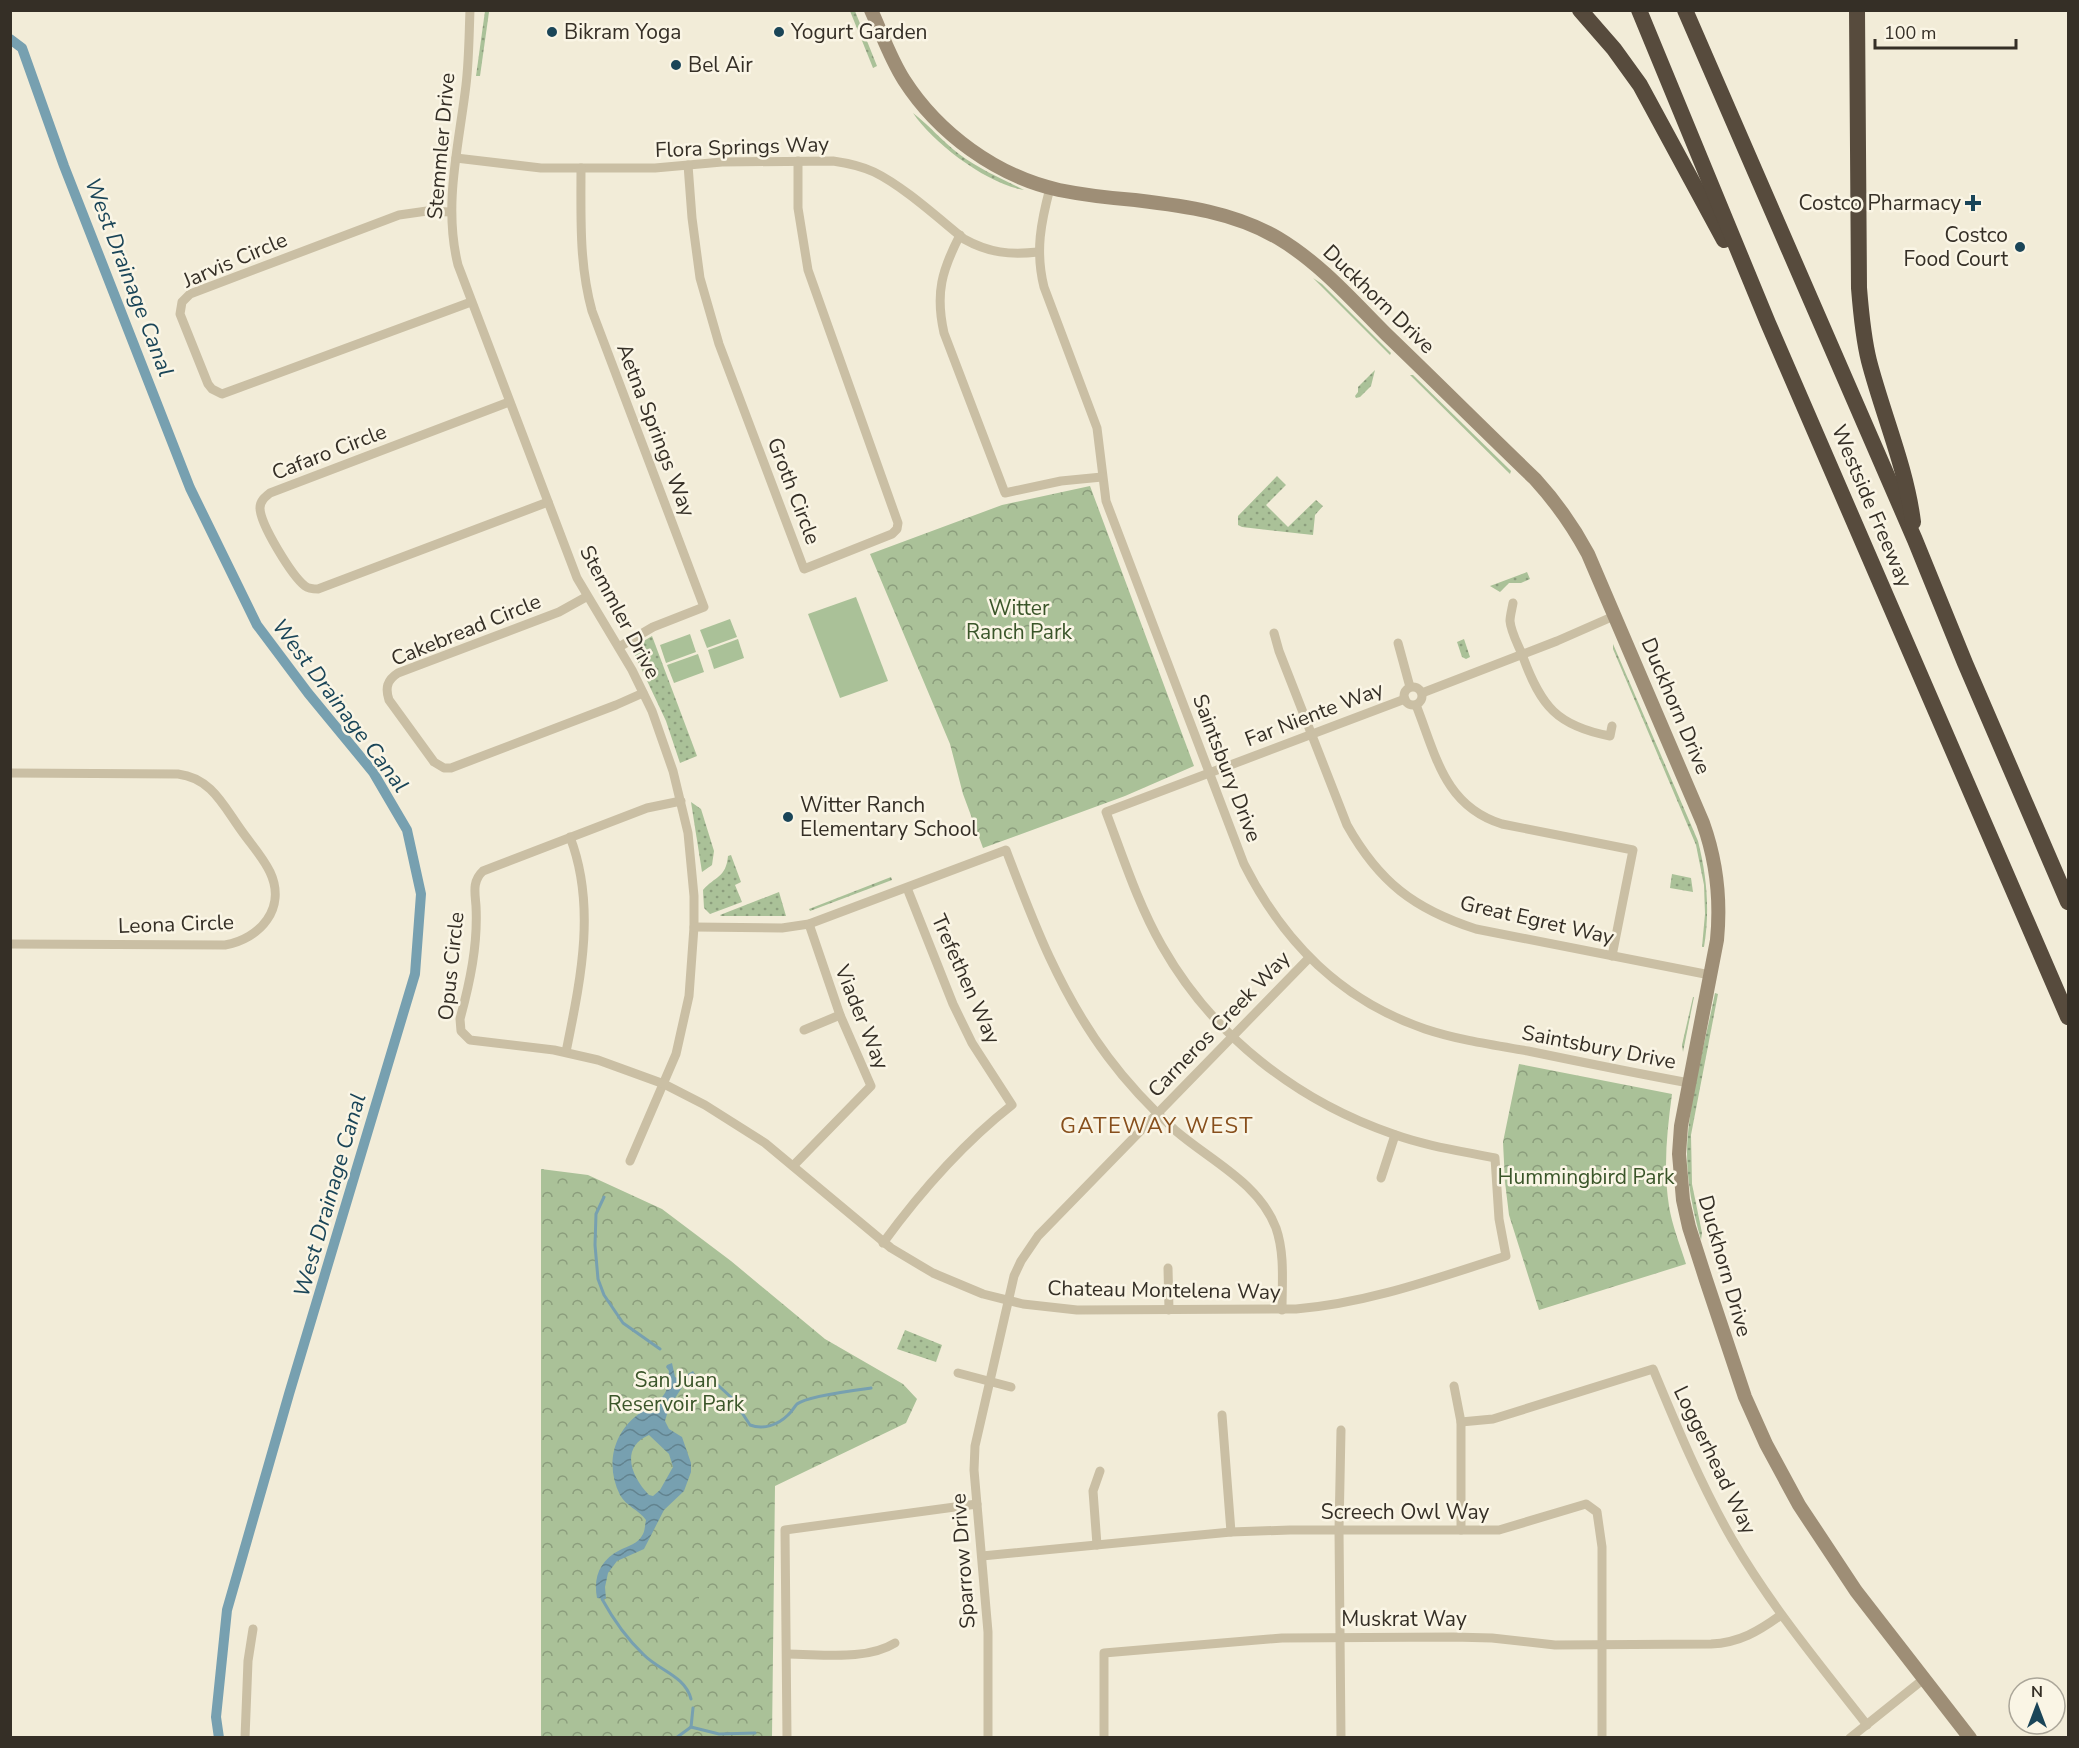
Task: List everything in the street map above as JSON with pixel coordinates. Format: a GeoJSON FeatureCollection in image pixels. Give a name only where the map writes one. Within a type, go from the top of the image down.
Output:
{"type":"FeatureCollection","features":[{"type":"Feature","properties":{"kind":"highway"},"geometry":{"type":"LineString","coordinates":[[1580,10],[1614,49],[1640,85],[1768,323]]}},
{"type":"Feature","properties":{"kind":"highway","name":"Westside Freeway"},"geometry":{"type":"LineString","coordinates":[[1638,10],[1768,323],[2068,1017]]}},
{"type":"Feature","properties":{"kind":"highway","name":"Westside Freeway"},"geometry":{"type":"LineString","coordinates":[[1685,10],[1915,540],[1965,663],[2068,902]]}},
{"type":"Feature","properties":{"kind":"highway"},"geometry":{"type":"LineString","coordinates":[[1857,10],[1861,319],[1869,363],[1910,497],[1915,540]]}},
{"type":"Feature","properties":{"kind":"street","name":"Stemmler Drive"},"geometry":{"type":"LineString","coordinates":[[470,10],[466,82],[451,212],[454,248],[471,302],[577,578],[586,597],[619,647],[643,693],[665,745],[681,801],[691,860],[694,927],[689,996],[682,1034],[664,1084],[630,1161]]}},
{"type":"Feature","properties":{"kind":"street","name":"Duckhorn Drive"},"geometry":{"type":"LineString","coordinates":[[871,10],[883,41],[904,80],[935,119],[988,161],[1050,188],[1216,213],[1260,229],[1309,259],[1548,493],[1575,529],[1703,823],[1715,864],[1720,915],[1681,1126],[1679,1154],[1683,1200],[1709,1292],[1745,1397],[1782,1475],[1817,1534],[1856,1591],[1970,1737]]}},
{"type":"Feature","properties":{"kind":"street","name":"Flora Springs Way"},"geometry":{"type":"LineString","coordinates":[[456,158],[541,168],[655,168],[722,162],[848,163],[875,172],[890,181],[960,235],[978,246],[1003,254],[1018,255],[1038,252]]}},
{"type":"Feature","properties":{"kind":"street","name":"Groth Circle"},"geometry":{"type":"LineString","coordinates":[[688,165],[694,248],[707,307],[804,569],[892,534],[897,529],[898,523],[808,270],[798,208],[798,161]]}},
{"type":"Feature","properties":{"kind":"street","name":"Aetna Springs Way"},"geometry":{"type":"LineString","coordinates":[[581,168],[582,253],[590,302],[704,607],[653,627],[619,647]]}},
{"type":"Feature","properties":{"kind":"street","name":"Saintsbury Drive"},"geometry":{"type":"LineString","coordinates":[[1050,188],[1041,222],[1038,252],[1044,286],[1097,428],[1106,501],[1244,864],[1258,892],[1276,919],[1310,958],[1334,980],[1402,1020],[1452,1036],[1689,1083]]}},
{"type":"Feature","properties":{"kind":"street","name":"Jarvis Circle"},"geometry":{"type":"LineString","coordinates":[[451,212],[427,211],[399,215],[190,294],[182,302],[180,314],[208,384],[216,392],[222,394],[471,302]]}},
{"type":"Feature","properties":{"kind":"street"},"geometry":{"type":"LineString","coordinates":[[960,235],[946,261],[942,275],[940,318],[1005,493],[1061,481],[1102,477]]}},
{"type":"Feature","properties":{"kind":"street","name":"Cafaro Circle"},"geometry":{"type":"LineString","coordinates":[[509,402],[270,493],[263,499],[260,511],[272,540],[296,575],[305,586],[318,589],[548,502]]}},
{"type":"Feature","properties":{"kind":"street","name":"Cakebread Circle"},"geometry":{"type":"LineString","coordinates":[[586,597],[559,612],[398,674],[388,682],[386,689],[389,700],[434,762],[444,768],[451,768],[643,693]]}},
{"type":"Feature","properties":{"kind":"street"},"geometry":{"type":"LineString","coordinates":[[1513,603],[1510,622],[1538,692],[1549,707],[1562,719],[1586,731],[1610,736],[1612,726]]}},
{"type":"Feature","properties":{"kind":"street"},"geometry":{"type":"LineString","coordinates":[[1422,693],[1522,655],[1614,616]]}},
{"type":"Feature","properties":{"kind":"street","name":"Great Egret Way"},"geometry":{"type":"LineString","coordinates":[[1274,633],[1335,796],[1355,840],[1376,869],[1398,890],[1422,907],[1467,926],[1710,975]]}},
{"type":"Feature","properties":{"kind":"street","name":"Far Niente Way"},"geometry":{"type":"LineString","coordinates":[[1398,643],[1410,687]]}},
{"type":"Feature","properties":{"kind":"street"},"geometry":{"type":"LineString","coordinates":[[1410,687],[1417,688],[1422,693],[1422,700],[1416,705],[1410,704],[1405,699],[1405,691],[1410,687]]}},
{"type":"Feature","properties":{"kind":"street","name":"Far Niente Way"},"geometry":{"type":"LineString","coordinates":[[1405,699],[1106,812],[1138,895],[1163,947],[1195,995],[1233,1037],[1259,1061],[1306,1094],[1356,1120],[1395,1135],[1495,1158],[1499,1219],[1506,1256]]}},
{"type":"Feature","properties":{"kind":"street"},"geometry":{"type":"LineString","coordinates":[[1416,705],[1446,780],[1454,793],[1482,817],[1502,824],[1633,850],[1612,956]]}},
{"type":"Feature","properties":{"kind":"street","name":"Leona Circle"},"geometry":{"type":"LineString","coordinates":[[10,773],[178,774],[196,778],[211,789],[265,864],[274,890],[274,903],[267,921],[252,936],[236,943],[225,945],[10,944]]}},
{"type":"Feature","properties":{"kind":"street","name":"Opus Circle"},"geometry":{"type":"LineString","coordinates":[[664,1084],[566,1052],[476,1041],[465,1036],[459,1026],[474,955],[476,879],[483,871],[647,808],[681,801]]}},
{"type":"Feature","properties":{"kind":"street"},"geometry":{"type":"LineString","coordinates":[[566,1052],[578,990],[584,926],[581,868],[570,837]]}},
{"type":"Feature","properties":{"kind":"street"},"geometry":{"type":"LineString","coordinates":[[694,927],[782,928],[808,924],[1006,850],[1038,933],[1069,998],[1109,1059],[1158,1113],[1203,1153],[1240,1180],[1264,1204],[1275,1228],[1282,1257],[1282,1310]]}},
{"type":"Feature","properties":{"kind":"street","name":"Trefethen Way"},"geometry":{"type":"LineString","coordinates":[[883,1243],[955,1154],[1012,1106],[983,1062],[952,1004],[907,888]]}},
{"type":"Feature","properties":{"kind":"street","name":"Viader Way"},"geometry":{"type":"LineString","coordinates":[[793,1166],[871,1086],[840,1015],[808,924]]}},
{"type":"Feature","properties":{"kind":"street","name":"Carneros Creek Way"},"geometry":{"type":"LineString","coordinates":[[989,1383],[1014,1276],[1038,1236],[1310,958]]}},
{"type":"Feature","properties":{"kind":"street"},"geometry":{"type":"LineString","coordinates":[[804,1030],[840,1015]]}},
{"type":"Feature","properties":{"kind":"street","name":"Chateau Montelena Way"},"geometry":{"type":"LineString","coordinates":[[664,1084],[705,1104],[735,1123],[793,1166],[883,1243],[911,1261],[982,1294],[1008,1301],[1047,1308],[1077,1310],[1282,1310],[1326,1307],[1373,1298],[1506,1256]]}},
{"type":"Feature","properties":{"kind":"street"},"geometry":{"type":"LineString","coordinates":[[1382,1178],[1395,1135]]}},
{"type":"Feature","properties":{"kind":"street"},"geometry":{"type":"LineString","coordinates":[[1168,1268],[1168,1310]]}},
{"type":"Feature","properties":{"kind":"street","name":"Loggerhead Way"},"geometry":{"type":"LineString","coordinates":[[1461,1422],[1493,1419],[1653,1369],[1692,1461],[1715,1509],[1738,1549],[1781,1615],[1867,1725]]}},
{"type":"Feature","properties":{"kind":"street"},"geometry":{"type":"LineString","coordinates":[[958,1373],[1011,1387]]}},
{"type":"Feature","properties":{"kind":"street","name":"Sparrow Drive"},"geometry":{"type":"LineString","coordinates":[[988,1737],[988,1632],[974,1466],[975,1446],[989,1383]]}},
{"type":"Feature","properties":{"kind":"street"},"geometry":{"type":"LineString","coordinates":[[1454,1386],[1461,1422],[1461,1530]]}},
{"type":"Feature","properties":{"kind":"street"},"geometry":{"type":"LineString","coordinates":[[1222,1415],[1231,1532]]}},
{"type":"Feature","properties":{"kind":"street"},"geometry":{"type":"LineString","coordinates":[[1341,1430],[1339,1530],[1341,1737]]}},
{"type":"Feature","properties":{"kind":"street"},"geometry":{"type":"LineString","coordinates":[[1097,1545],[1093,1491],[1100,1471]]}},
{"type":"Feature","properties":{"kind":"street"},"geometry":{"type":"LineString","coordinates":[[787,1737],[785,1530],[977,1504]]}},
{"type":"Feature","properties":{"kind":"street","name":"Screech Owl Way"},"geometry":{"type":"LineString","coordinates":[[982,1556],[1231,1532],[1499,1530],[1586,1504],[1597,1512],[1602,1547],[1602,1737]]}},
{"type":"Feature","properties":{"kind":"street","name":"Muskrat Way"},"geometry":{"type":"LineString","coordinates":[[1104,1737],[1104,1653],[1282,1638],[1341,1637],[1492,1638],[1555,1645],[1722,1644],[1748,1636],[1781,1615]]}},
{"type":"Feature","properties":{"kind":"street"},"geometry":{"type":"LineString","coordinates":[[245,1737],[248,1661],[253,1629]]}},
{"type":"Feature","properties":{"kind":"street"},"geometry":{"type":"LineString","coordinates":[[787,1653],[869,1654],[885,1650],[895,1643]]}},
{"type":"Feature","properties":{"kind":"street"},"geometry":{"type":"LineString","coordinates":[[1850,1737],[1925,1678]]}},
{"type":"Feature","properties":{"kind":"green space"},"geometry":{"type":"Polygon","coordinates":[[[485,11],[489,12],[480,76],[476,76],[485,11]]]}},
{"type":"Feature","properties":{"kind":"green space"},"geometry":{"type":"Polygon","coordinates":[[[850,11],[855,11],[877,66],[873,68],[850,11]]]}},
{"type":"Feature","properties":{"kind":"green space"},"geometry":{"type":"Polygon","coordinates":[[[913,113],[967,159],[1024,190],[994,180],[962,161],[934,137],[913,113]]]}},
{"type":"Feature","properties":{"kind":"green space"},"geometry":{"type":"Polygon","coordinates":[[[1313,278],[1322,284],[1391,353],[1390,355],[1313,278]]]}},
{"type":"Feature","properties":{"kind":"green space"},"geometry":{"type":"Polygon","coordinates":[[[1375,370],[1371,386],[1356,398],[1358,387],[1375,370]]]}},
{"type":"Feature","properties":{"kind":"green space"},"geometry":{"type":"Polygon","coordinates":[[[1410,375],[1413,375],[1511,471],[1510,474],[1410,375]]]}},
{"type":"Feature","properties":{"kind":"green space"},"geometry":{"type":"Polygon","coordinates":[[[1277,476],[1286,485],[1266,505],[1288,527],[1316,500],[1323,506],[1315,515],[1313,535],[1238,525],[1238,516],[1277,476]]]}},
{"type":"Feature","properties":{"kind":"green space","name":"Witter Ranch Park"},"geometry":{"type":"Polygon","coordinates":[[[1090,486],[1194,766],[1125,796],[983,848],[963,794],[950,744],[870,554],[1002,505],[1090,486]]]}},
{"type":"Feature","properties":{"kind":"green space"},"geometry":{"type":"Polygon","coordinates":[[[1527,572],[1530,579],[1521,583],[1509,583],[1500,592],[1490,586],[1527,572]]]}},
{"type":"Feature","properties":{"kind":"green space"},"geometry":{"type":"Polygon","coordinates":[[[856,597],[888,681],[840,698],[808,614],[856,597]]]}},
{"type":"Feature","properties":{"kind":"green space"},"geometry":{"type":"Polygon","coordinates":[[[730,619],[737,637],[707,648],[700,630],[730,619]]]}},
{"type":"Feature","properties":{"kind":"green space"},"geometry":{"type":"Polygon","coordinates":[[[690,634],[696,652],[666,663],[660,645],[690,634]]]}},
{"type":"Feature","properties":{"kind":"green space"},"geometry":{"type":"Polygon","coordinates":[[[652,636],[697,756],[680,763],[666,721],[634,653],[637,645],[652,636]]]}},
{"type":"Feature","properties":{"kind":"green space"},"geometry":{"type":"Polygon","coordinates":[[[738,639],[744,658],[714,669],[708,650],[738,639]]]}},
{"type":"Feature","properties":{"kind":"green space"},"geometry":{"type":"Polygon","coordinates":[[[1464,639],[1470,657],[1466,659],[1462,657],[1457,642],[1464,639]]]}},
{"type":"Feature","properties":{"kind":"green space"},"geometry":{"type":"Polygon","coordinates":[[[1613,644],[1698,841],[1707,894],[1704,947],[1702,947],[1705,914],[1704,885],[1696,845],[1613,649],[1613,644]]]}},
{"type":"Feature","properties":{"kind":"green space"},"geometry":{"type":"Polygon","coordinates":[[[698,654],[704,672],[674,683],[667,665],[698,654]]]}},
{"type":"Feature","properties":{"kind":"green space"},"geometry":{"type":"Polygon","coordinates":[[[691,802],[701,809],[714,851],[712,865],[702,872],[691,802]]]}},
{"type":"Feature","properties":{"kind":"green space"},"geometry":{"type":"Polygon","coordinates":[[[731,855],[741,882],[735,885],[742,902],[710,914],[704,908],[703,890],[722,873],[728,856],[731,855]]]}},
{"type":"Feature","properties":{"kind":"green space"},"geometry":{"type":"Polygon","coordinates":[[[1672,874],[1691,878],[1693,892],[1670,888],[1672,874]]]}},
{"type":"Feature","properties":{"kind":"green space"},"geometry":{"type":"Polygon","coordinates":[[[891,877],[892,880],[810,911],[809,909],[891,877]]]}},
{"type":"Feature","properties":{"kind":"green space"},"geometry":{"type":"Polygon","coordinates":[[[779,892],[786,916],[720,915],[779,892]]]}},
{"type":"Feature","properties":{"kind":"green space"},"geometry":{"type":"Polygon","coordinates":[[[1715,993],[1718,994],[1691,1135],[1692,1184],[1702,1233],[1701,1240],[1689,1186],[1688,1134],[1694,1093],[1715,993]]]}},
{"type":"Feature","properties":{"kind":"green space"},"geometry":{"type":"Polygon","coordinates":[[[1694,997],[1683,1052],[1682,1045],[1694,997]]]}},
{"type":"Feature","properties":{"kind":"green space","name":"Hummingbird Park"},"geometry":{"type":"Polygon","coordinates":[[[1519,1064],[1672,1094],[1666,1150],[1667,1192],[1672,1220],[1686,1264],[1539,1310],[1509,1215],[1505,1182],[1503,1142],[1519,1064]]]}},
{"type":"Feature","properties":{"kind":"green space","name":"San Juan Reservoir Park"},"geometry":{"type":"Polygon","coordinates":[[[541,1169],[588,1175],[662,1209],[731,1261],[825,1339],[903,1384],[917,1399],[906,1423],[775,1486],[772,1737],[541,1737],[541,1169]]]}},
{"type":"Feature","properties":{"kind":"green space"},"geometry":{"type":"Polygon","coordinates":[[[905,1330],[942,1345],[936,1362],[897,1349],[905,1330]]]}},
{"type":"Feature","properties":{"kind":"green space"},"geometry":{"type":"Polygon","coordinates":[[[699,1588],[709,1588],[709,1604],[699,1604],[699,1588]]]}},
{"type":"Feature","properties":{"kind":"water"},"geometry":{"type":"Polygon","coordinates":[[[672,1363],[675,1377],[679,1379],[693,1371],[695,1374],[694,1379],[683,1386],[669,1407],[665,1421],[669,1429],[682,1437],[691,1463],[691,1472],[684,1491],[664,1510],[644,1549],[617,1561],[608,1573],[605,1587],[606,1599],[597,1598],[597,1576],[603,1564],[613,1554],[633,1544],[644,1533],[646,1520],[626,1502],[615,1484],[614,1450],[623,1430],[631,1421],[657,1402],[665,1393],[669,1371],[667,1365],[672,1363]],[[649,1435],[634,1447],[631,1464],[638,1480],[649,1495],[653,1496],[660,1490],[673,1467],[669,1454],[649,1435]]]}},
{"type":"Feature","properties":{"kind":"waterway","name":"West Drainage Canal"},"geometry":{"type":"LineString","coordinates":[[10,39],[22,48],[64,166],[190,488],[257,625],[308,693],[373,772],[407,830],[421,894],[415,974],[227,1610],[216,1717],[219,1738]]}},
{"type":"Feature","properties":{"kind":"waterway"},"geometry":{"type":"LineString","coordinates":[[604,1197],[596,1214],[595,1245],[598,1279],[604,1295],[623,1323],[660,1349]]}},
{"type":"Feature","properties":{"kind":"waterway"},"geometry":{"type":"LineString","coordinates":[[709,1377],[733,1399],[750,1425],[760,1427],[770,1426],[780,1421],[802,1401],[871,1388]]}},
{"type":"Feature","properties":{"kind":"waterway"},"geometry":{"type":"LineString","coordinates":[[602,1599],[632,1642],[650,1661],[678,1679],[688,1691],[691,1699]]}},
{"type":"Feature","properties":{"kind":"waterway"},"geometry":{"type":"LineString","coordinates":[[691,1727],[693,1708]]}},
{"type":"Feature","properties":{"kind":"waterway"},"geometry":{"type":"LineString","coordinates":[[676,1738],[691,1727],[719,1734],[755,1733]]}},
{"type":"Feature","properties":{"kind":"place","name":"Bikram Yoga"},"geometry":{"type":"Point","coordinates":[552,32]}},
{"type":"Feature","properties":{"kind":"place","name":"Yogurt Garden"},"geometry":{"type":"Point","coordinates":[779,32]}},
{"type":"Feature","properties":{"kind":"place","name":"Bel Air"},"geometry":{"type":"Point","coordinates":[676,65]}},
{"type":"Feature","properties":{"kind":"place","name":"Costco Pharmacy"},"geometry":{"type":"Point","coordinates":[1973,203]}},
{"type":"Feature","properties":{"kind":"place","name":"Costco Food Court"},"geometry":{"type":"Point","coordinates":[2020,247]}},
{"type":"Feature","properties":{"kind":"place","name":"Witter Ranch Elementary School"},"geometry":{"type":"Point","coordinates":[788,817]}},
{"type":"Feature","properties":{"kind":"district","name":"GATEWAY WEST"},"geometry":{"type":"Point","coordinates":[1157,1125]}}]}
